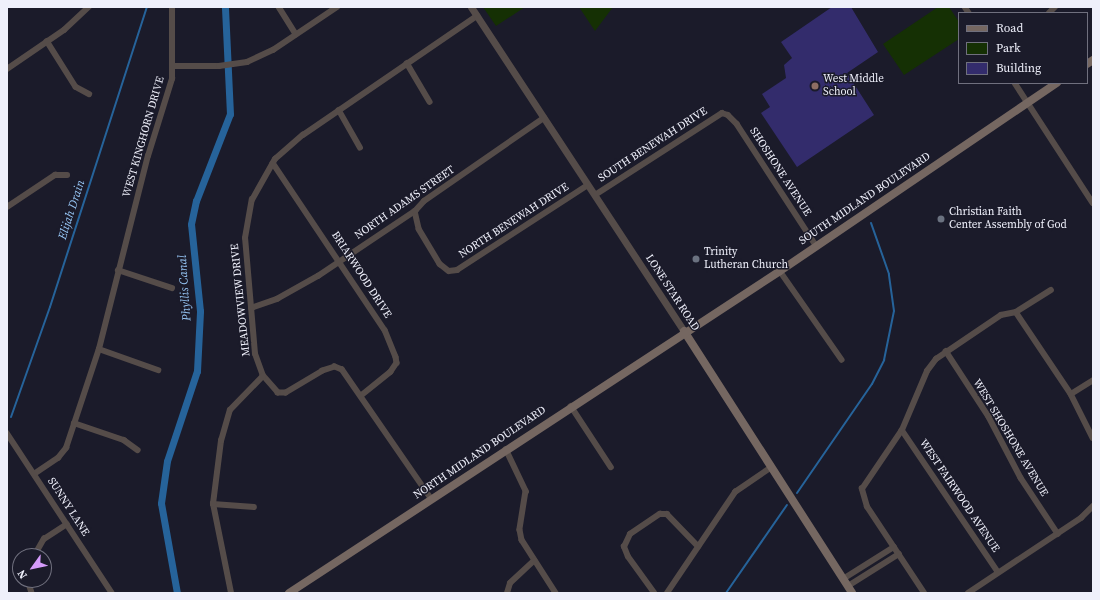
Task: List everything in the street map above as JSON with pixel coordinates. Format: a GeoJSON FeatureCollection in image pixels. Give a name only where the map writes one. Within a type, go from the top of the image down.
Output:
{"type":"FeatureCollection","features":[{"type":"Feature","properties":{"kind":"main road","name":"SOUTH MIDLAND BOULEVARD"},"geometry":{"type":"LineString","coordinates":[[684,331],[780,271],[816,245],[1055,84]]}},
{"type":"Feature","properties":{"kind":"main road","name":"NORTH MIDLAND BOULEVARD"},"geometry":{"type":"LineString","coordinates":[[289,593],[684,331]]}},
{"type":"Feature","properties":{"kind":"main road","name":"LONE STAR ROAD"},"geometry":{"type":"LineString","coordinates":[[684,331],[770,468],[848,586]]}},
{"type":"Feature","properties":{"kind":"street"},"geometry":{"type":"LineString","coordinates":[[7,69],[47,41],[89,7]]}},
{"type":"Feature","properties":{"kind":"street","name":"WEST KINGHORN DRIVE"},"geometry":{"type":"LineString","coordinates":[[34,474],[58,458],[66,448],[99,349],[148,156],[172,80],[172,7]]}},
{"type":"Feature","properties":{"kind":"street"},"geometry":{"type":"LineString","coordinates":[[279,7],[296,34]]}},
{"type":"Feature","properties":{"kind":"street"},"geometry":{"type":"LineString","coordinates":[[173,66],[222,66],[236,64],[273,50],[337,7]]}},
{"type":"Feature","properties":{"kind":"street","name":"LONE STAR ROAD"},"geometry":{"type":"LineString","coordinates":[[471,7],[684,331]]}},
{"type":"Feature","properties":{"kind":"street","name":"MEADOWVIEW DRIVE"},"geometry":{"type":"LineString","coordinates":[[361,396],[342,370],[335,367],[286,393],[278,393],[263,376],[256,354],[245,238],[252,200],[273,162],[303,135],[477,16]]}},
{"type":"Feature","properties":{"kind":"street"},"geometry":{"type":"LineString","coordinates":[[47,41],[76,87],[89,94]]}},
{"type":"Feature","properties":{"kind":"street"},"geometry":{"type":"LineString","coordinates":[[407,63],[430,102]]}},
{"type":"Feature","properties":{"kind":"street"},"geometry":{"type":"LineString","coordinates":[[1016,84],[1093,203]]}},
{"type":"Feature","properties":{"kind":"street"},"geometry":{"type":"LineString","coordinates":[[339,110],[360,147]]}},
{"type":"Feature","properties":{"kind":"street","name":"SOUTH BENEWAH DRIVE"},"geometry":{"type":"LineString","coordinates":[[594,195],[719,114],[724,114]]}},
{"type":"Feature","properties":{"kind":"street","name":"SHOSHONE AVENUE"},"geometry":{"type":"LineString","coordinates":[[724,114],[737,124],[816,245]]}},
{"type":"Feature","properties":{"kind":"street","name":"NORTH ADAMS STREET"},"geometry":{"type":"LineString","coordinates":[[251,308],[277,299],[339,261],[415,211],[424,201],[544,118]]}},
{"type":"Feature","properties":{"kind":"street","name":"BRIARWOOD DRIVE"},"geometry":{"type":"LineString","coordinates":[[273,162],[385,330],[397,363],[392,372],[361,396]]}},
{"type":"Feature","properties":{"kind":"street"},"geometry":{"type":"LineString","coordinates":[[7,207],[55,175],[67,175]]}},
{"type":"Feature","properties":{"kind":"street","name":"NORTH BENEWAH DRIVE"},"geometry":{"type":"LineString","coordinates":[[415,211],[419,228],[440,264],[449,271],[457,270],[588,185]]}},
{"type":"Feature","properties":{"kind":"street"},"geometry":{"type":"LineString","coordinates":[[118,270],[172,288]]}},
{"type":"Feature","properties":{"kind":"street"},"geometry":{"type":"LineString","coordinates":[[780,271],[842,360]]}},
{"type":"Feature","properties":{"kind":"street"},"geometry":{"type":"LineString","coordinates":[[924,593],[867,507],[862,489],[902,430],[927,371],[946,351],[1001,315],[1016,312],[1050,290]]}},
{"type":"Feature","properties":{"kind":"street"},"geometry":{"type":"LineString","coordinates":[[1016,312],[1071,394],[1093,438]]}},
{"type":"Feature","properties":{"kind":"street"},"geometry":{"type":"LineString","coordinates":[[99,349],[158,370]]}},
{"type":"Feature","properties":{"kind":"street","name":"WEST SHOSHONE AVENUE"},"geometry":{"type":"LineString","coordinates":[[946,351],[989,417],[1020,478],[1058,534]]}},
{"type":"Feature","properties":{"kind":"street"},"geometry":{"type":"LineString","coordinates":[[231,593],[213,504],[221,440],[230,410],[263,376]]}},
{"type":"Feature","properties":{"kind":"street"},"geometry":{"type":"LineString","coordinates":[[1071,394],[1093,380]]}},
{"type":"Feature","properties":{"kind":"street"},"geometry":{"type":"LineString","coordinates":[[361,396],[431,499]]}},
{"type":"Feature","properties":{"kind":"street"},"geometry":{"type":"LineString","coordinates":[[571,406],[611,467]]}},
{"type":"Feature","properties":{"kind":"street"},"geometry":{"type":"LineString","coordinates":[[74,423],[124,440],[138,450]]}},
{"type":"Feature","properties":{"kind":"street","name":"WEST FAIRWOOD AVENUE"},"geometry":{"type":"LineString","coordinates":[[902,430],[998,572]]}},
{"type":"Feature","properties":{"kind":"street","name":"SUNNY LANE"},"geometry":{"type":"LineString","coordinates":[[7,433],[112,593]]}},
{"type":"Feature","properties":{"kind":"street"},"geometry":{"type":"LineString","coordinates":[[506,449],[526,491],[520,530],[534,561],[556,593]]}},
{"type":"Feature","properties":{"kind":"street"},"geometry":{"type":"LineString","coordinates":[[666,593],[735,492],[770,468]]}},
{"type":"Feature","properties":{"kind":"street"},"geometry":{"type":"LineString","coordinates":[[213,504],[254,507]]}},
{"type":"Feature","properties":{"kind":"street"},"geometry":{"type":"LineString","coordinates":[[968,593],[1058,534],[1093,506]]}},
{"type":"Feature","properties":{"kind":"street"},"geometry":{"type":"LineString","coordinates":[[654,593],[628,557],[624,547],[630,534],[660,514],[667,514],[698,546]]}},
{"type":"Feature","properties":{"kind":"street"},"geometry":{"type":"LineString","coordinates":[[39,548],[44,539],[67,524]]}},
{"type":"Feature","properties":{"kind":"street"},"geometry":{"type":"LineString","coordinates":[[848,586],[894,547]]}},
{"type":"Feature","properties":{"kind":"street"},"geometry":{"type":"LineString","coordinates":[[848,586],[899,554]]}},
{"type":"Feature","properties":{"kind":"street"},"geometry":{"type":"LineString","coordinates":[[507,593],[510,584],[534,561]]}},
{"type":"Feature","properties":{"kind":"green space"},"geometry":{"type":"Polygon","coordinates":[[[483,7],[525,7],[496,26],[483,7]]]}},
{"type":"Feature","properties":{"kind":"green space"},"geometry":{"type":"Polygon","coordinates":[[[579,7],[613,7],[595,31],[579,7]]]}},
{"type":"Feature","properties":{"kind":"green space"},"geometry":{"type":"Polygon","coordinates":[[[938,7],[949,7],[958,20],[958,40],[904,75],[883,44],[938,7]]]}},
{"type":"Feature","properties":{"kind":"building","name":"West Middle School"},"geometry":{"type":"Polygon","coordinates":[[[832,7],[851,7],[878,52],[847,73],[874,115],[797,167],[761,113],[770,107],[762,94],[786,78],[784,65],[792,58],[781,42],[832,7]]]}},
{"type":"Feature","properties":{"kind":"waterway","name":"Elijah Drain"},"geometry":{"type":"LineString","coordinates":[[11,417],[50,307],[147,7]]}},
{"type":"Feature","properties":{"kind":"waterway","name":"Phyllis Canal"},"geometry":{"type":"LineString","coordinates":[[177,593],[161,503],[167,461],[197,371],[200,311],[191,224],[196,201],[230,114],[225,7]]}},
{"type":"Feature","properties":{"kind":"waterway"},"geometry":{"type":"LineString","coordinates":[[797,493],[872,384],[884,360],[894,311],[889,274],[871,223]]}},
{"type":"Feature","properties":{"kind":"waterway"},"geometry":{"type":"LineString","coordinates":[[726,593],[787,505]]}},
{"type":"Feature","properties":{"kind":"place","name":"West Middle School"},"geometry":{"type":"Point","coordinates":[815,86]}},
{"type":"Feature","properties":{"kind":"place","name":"Christian Faith Center Assembly of God"},"geometry":{"type":"Point","coordinates":[941,219]}},
{"type":"Feature","properties":{"kind":"place","name":"Trinity Lutheran Church"},"geometry":{"type":"Point","coordinates":[696,259]}}]}
